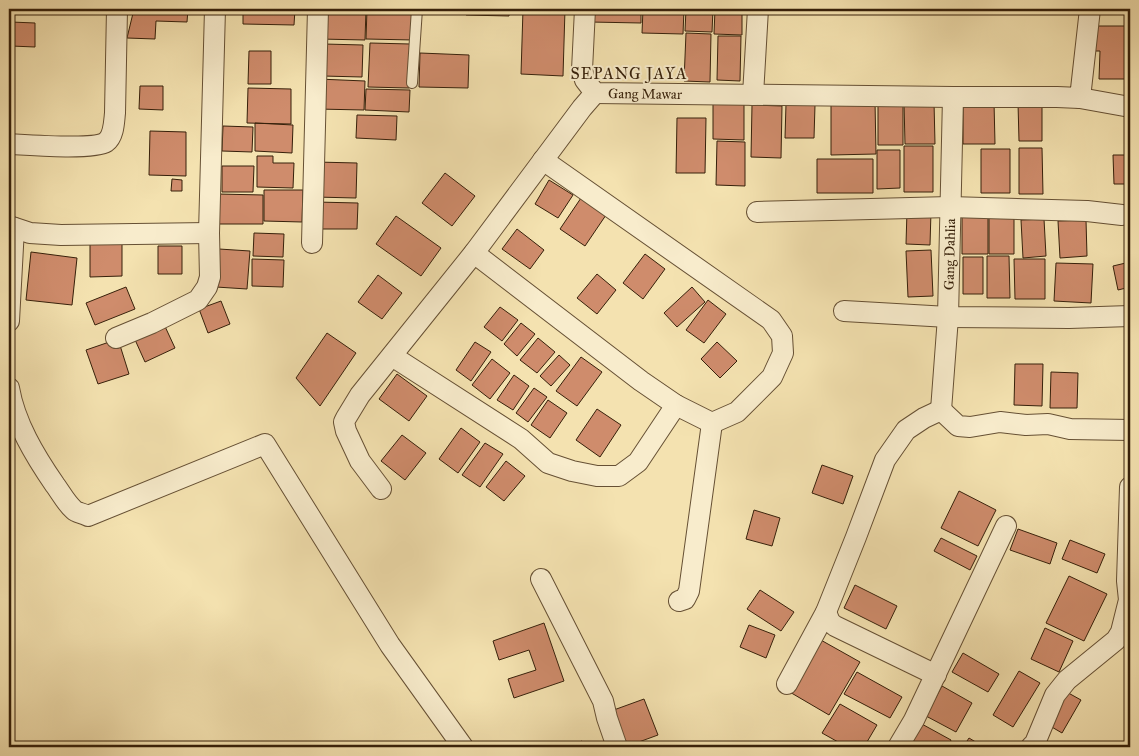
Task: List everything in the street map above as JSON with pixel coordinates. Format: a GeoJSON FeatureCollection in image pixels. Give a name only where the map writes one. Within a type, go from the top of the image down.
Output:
{"type":"FeatureCollection","features":[{"type":"Feature","properties":{"kind":"street"},"geometry":{"type":"LineString","coordinates":[[9,144],[82,146],[96,145],[106,141],[113,130],[116,113],[117,9]]}},
{"type":"Feature","properties":{"kind":"street"},"geometry":{"type":"LineString","coordinates":[[116,338],[152,323],[198,300],[207,287],[210,277],[209,233],[215,9]]}},
{"type":"Feature","properties":{"kind":"street"},"geometry":{"type":"LineString","coordinates":[[312,244],[318,9]]}},
{"type":"Feature","properties":{"kind":"street","name":"Gang Mawar"},"geometry":{"type":"LineString","coordinates":[[585,9],[582,70],[585,80],[595,93],[1057,97],[1080,98],[1130,107]]}},
{"type":"Feature","properties":{"kind":"street"},"geometry":{"type":"LineString","coordinates":[[753,95],[758,9]]}},
{"type":"Feature","properties":{"kind":"street"},"geometry":{"type":"LineString","coordinates":[[1080,98],[1090,9]]}},
{"type":"Feature","properties":{"kind":"street"},"geometry":{"type":"LineString","coordinates":[[382,489],[360,461],[346,431],[344,422],[346,418],[360,395],[474,253],[595,93]]}},
{"type":"Feature","properties":{"kind":"street","name":"Gang Dahlia"},"geometry":{"type":"LineString","coordinates":[[941,410],[948,317],[953,97]]}},
{"type":"Feature","properties":{"kind":"street"},"geometry":{"type":"LineString","coordinates":[[543,160],[771,320],[782,336],[783,354],[772,377],[737,412],[712,423]]}},
{"type":"Feature","properties":{"kind":"street"},"geometry":{"type":"LineString","coordinates":[[757,212],[950,207],[1087,211],[1122,215]]}},
{"type":"Feature","properties":{"kind":"street"},"geometry":{"type":"LineString","coordinates":[[9,321],[11,227],[30,233],[61,235],[209,233]]}},
{"type":"Feature","properties":{"kind":"street"},"geometry":{"type":"LineString","coordinates":[[474,253],[641,380],[676,405],[712,423]]}},
{"type":"Feature","properties":{"kind":"street"},"geometry":{"type":"LineString","coordinates":[[844,310],[948,317],[1069,318],[1130,316]]}},
{"type":"Feature","properties":{"kind":"street"},"geometry":{"type":"LineString","coordinates":[[392,356],[521,439],[548,463],[596,476],[619,476],[638,462],[676,405]]}},
{"type":"Feature","properties":{"kind":"street"},"geometry":{"type":"LineString","coordinates":[[9,388],[19,423],[41,464],[75,512],[88,516],[265,444],[390,645],[463,747]]}},
{"type":"Feature","properties":{"kind":"street"},"geometry":{"type":"LineString","coordinates":[[787,684],[826,612],[885,460],[906,430],[941,410],[958,426],[970,427],[1000,422],[1026,425],[1048,424],[1070,429],[1130,430]]}},
{"type":"Feature","properties":{"kind":"street"},"geometry":{"type":"LineString","coordinates":[[679,601],[685,599],[689,591],[712,423]]}},
{"type":"Feature","properties":{"kind":"street"},"geometry":{"type":"LineString","coordinates":[[1037,746],[1055,695],[1068,680],[1116,640],[1121,632],[1130,600],[1128,581],[1130,487]]}},
{"type":"Feature","properties":{"kind":"street"},"geometry":{"type":"LineString","coordinates":[[898,747],[914,720],[936,675],[1006,526]]}},
{"type":"Feature","properties":{"kind":"street"},"geometry":{"type":"LineString","coordinates":[[541,579],[603,701],[617,747]]}},
{"type":"Feature","properties":{"kind":"street"},"geometry":{"type":"LineString","coordinates":[[826,612],[830,622],[835,626],[936,675]]}},
{"type":"Feature","properties":{"kind":"lane"},"geometry":{"type":"LineString","coordinates":[[412,83],[417,9]]}},
{"type":"Feature","properties":{"kind":"building"},"geometry":{"type":"Polygon","coordinates":[[[134,9],[188,9],[187,22],[156,21],[155,39],[127,38],[134,9]]]}},
{"type":"Feature","properties":{"kind":"building"},"geometry":{"type":"Polygon","coordinates":[[[243,9],[295,9],[294,25],[243,24],[243,9]]]}},
{"type":"Feature","properties":{"kind":"building"},"geometry":{"type":"Polygon","coordinates":[[[321,9],[366,9],[365,40],[320,39],[321,9]]]}},
{"type":"Feature","properties":{"kind":"building"},"geometry":{"type":"Polygon","coordinates":[[[367,9],[413,9],[413,40],[366,39],[367,9]]]}},
{"type":"Feature","properties":{"kind":"building"},"geometry":{"type":"Polygon","coordinates":[[[467,9],[509,9],[509,16],[466,15],[467,9]]]}},
{"type":"Feature","properties":{"kind":"building"},"geometry":{"type":"Polygon","coordinates":[[[523,9],[565,9],[563,76],[521,74],[523,9]]]}},
{"type":"Feature","properties":{"kind":"building"},"geometry":{"type":"Polygon","coordinates":[[[591,9],[641,9],[641,23],[590,22],[591,9]]]}},
{"type":"Feature","properties":{"kind":"building"},"geometry":{"type":"Polygon","coordinates":[[[643,9],[684,9],[683,34],[642,33],[643,9]]]}},
{"type":"Feature","properties":{"kind":"building"},"geometry":{"type":"Polygon","coordinates":[[[686,9],[713,9],[712,32],[685,31],[686,9]]]}},
{"type":"Feature","properties":{"kind":"building"},"geometry":{"type":"Polygon","coordinates":[[[715,9],[742,9],[742,35],[714,34],[715,9]]]}},
{"type":"Feature","properties":{"kind":"building"},"geometry":{"type":"Polygon","coordinates":[[[11,22],[35,23],[35,47],[11,46],[11,22]]]}},
{"type":"Feature","properties":{"kind":"building"},"geometry":{"type":"Polygon","coordinates":[[[1096,26],[1130,26],[1130,79],[1099,79],[1100,51],[1095,51],[1096,26]]]}},
{"type":"Feature","properties":{"kind":"building"},"geometry":{"type":"Polygon","coordinates":[[[686,33],[711,34],[710,82],[684,81],[686,33]]]}},
{"type":"Feature","properties":{"kind":"building"},"geometry":{"type":"Polygon","coordinates":[[[718,36],[741,36],[740,81],[717,80],[718,36]]]}},
{"type":"Feature","properties":{"kind":"building"},"geometry":{"type":"Polygon","coordinates":[[[370,43],[410,44],[409,88],[368,87],[370,43]]]}},
{"type":"Feature","properties":{"kind":"building"},"geometry":{"type":"Polygon","coordinates":[[[324,44],[363,45],[362,77],[323,76],[324,44]]]}},
{"type":"Feature","properties":{"kind":"building"},"geometry":{"type":"Polygon","coordinates":[[[249,51],[271,51],[271,84],[248,84],[249,51]]]}},
{"type":"Feature","properties":{"kind":"building"},"geometry":{"type":"Polygon","coordinates":[[[420,53],[469,55],[468,88],[419,87],[420,53]]]}},
{"type":"Feature","properties":{"kind":"building"},"geometry":{"type":"Polygon","coordinates":[[[318,79],[365,81],[364,110],[317,109],[318,79]]]}},
{"type":"Feature","properties":{"kind":"building"},"geometry":{"type":"Polygon","coordinates":[[[140,86],[163,86],[163,110],[139,109],[140,86]]]}},
{"type":"Feature","properties":{"kind":"building"},"geometry":{"type":"Polygon","coordinates":[[[248,88],[291,89],[291,124],[247,123],[248,88]]]}},
{"type":"Feature","properties":{"kind":"building"},"geometry":{"type":"Polygon","coordinates":[[[366,89],[410,90],[409,112],[365,110],[366,89]]]}},
{"type":"Feature","properties":{"kind":"building"},"geometry":{"type":"Polygon","coordinates":[[[713,96],[744,97],[744,140],[713,139],[713,96]]]}},
{"type":"Feature","properties":{"kind":"building"},"geometry":{"type":"Polygon","coordinates":[[[875,101],[876,154],[831,155],[831,102],[875,101]]]}},
{"type":"Feature","properties":{"kind":"building"},"geometry":{"type":"Polygon","coordinates":[[[878,102],[903,102],[903,145],[878,145],[878,102]]]}},
{"type":"Feature","properties":{"kind":"building"},"geometry":{"type":"Polygon","coordinates":[[[934,102],[935,144],[905,144],[904,103],[934,102]]]}},
{"type":"Feature","properties":{"kind":"building"},"geometry":{"type":"Polygon","coordinates":[[[963,102],[994,102],[995,144],[963,144],[963,102]]]}},
{"type":"Feature","properties":{"kind":"building"},"geometry":{"type":"Polygon","coordinates":[[[1018,103],[1042,103],[1042,141],[1019,141],[1018,103]]]}},
{"type":"Feature","properties":{"kind":"building"},"geometry":{"type":"Polygon","coordinates":[[[786,104],[815,105],[814,138],[785,138],[786,104]]]}},
{"type":"Feature","properties":{"kind":"building"},"geometry":{"type":"Polygon","coordinates":[[[752,105],[782,106],[781,158],[751,157],[752,105]]]}},
{"type":"Feature","properties":{"kind":"building"},"geometry":{"type":"Polygon","coordinates":[[[357,115],[397,116],[396,140],[356,138],[357,115]]]}},
{"type":"Feature","properties":{"kind":"building"},"geometry":{"type":"Polygon","coordinates":[[[1127,117],[1130,117],[1130,146],[1128,146],[1127,117]]]}},
{"type":"Feature","properties":{"kind":"building"},"geometry":{"type":"Polygon","coordinates":[[[677,118],[706,118],[705,173],[676,173],[677,118]]]}},
{"type":"Feature","properties":{"kind":"building"},"geometry":{"type":"Polygon","coordinates":[[[255,123],[293,125],[292,153],[255,151],[255,123]]]}},
{"type":"Feature","properties":{"kind":"building"},"geometry":{"type":"Polygon","coordinates":[[[223,126],[253,127],[252,152],[222,151],[223,126]]]}},
{"type":"Feature","properties":{"kind":"building"},"geometry":{"type":"Polygon","coordinates":[[[150,131],[186,132],[186,176],[149,175],[150,131]]]}},
{"type":"Feature","properties":{"kind":"building"},"geometry":{"type":"Polygon","coordinates":[[[717,141],[745,142],[745,186],[716,185],[717,141]]]}},
{"type":"Feature","properties":{"kind":"building"},"geometry":{"type":"Polygon","coordinates":[[[904,146],[933,146],[933,192],[904,192],[904,146]]]}},
{"type":"Feature","properties":{"kind":"building"},"geometry":{"type":"Polygon","coordinates":[[[1019,148],[1042,148],[1043,194],[1019,194],[1019,148]]]}},
{"type":"Feature","properties":{"kind":"building"},"geometry":{"type":"Polygon","coordinates":[[[981,149],[1010,149],[1010,193],[981,193],[981,149]]]}},
{"type":"Feature","properties":{"kind":"building"},"geometry":{"type":"Polygon","coordinates":[[[877,150],[900,150],[900,188],[877,189],[877,150]]]}},
{"type":"Feature","properties":{"kind":"building"},"geometry":{"type":"Polygon","coordinates":[[[1113,155],[1130,155],[1130,184],[1114,184],[1113,155]]]}},
{"type":"Feature","properties":{"kind":"building"},"geometry":{"type":"Polygon","coordinates":[[[257,156],[273,156],[273,163],[294,163],[293,188],[257,187],[257,156]]]}},
{"type":"Feature","properties":{"kind":"building"},"geometry":{"type":"Polygon","coordinates":[[[817,159],[873,159],[873,193],[817,193],[817,159]]]}},
{"type":"Feature","properties":{"kind":"building"},"geometry":{"type":"Polygon","coordinates":[[[316,162],[357,163],[356,198],[315,197],[316,162]]]}},
{"type":"Feature","properties":{"kind":"building"},"geometry":{"type":"Polygon","coordinates":[[[222,166],[254,166],[253,192],[222,192],[222,166]]]}},
{"type":"Feature","properties":{"kind":"building"},"geometry":{"type":"Polygon","coordinates":[[[445,173],[475,196],[452,226],[422,203],[445,173]]]}},
{"type":"Feature","properties":{"kind":"building"},"geometry":{"type":"Polygon","coordinates":[[[172,179],[182,180],[182,191],[171,191],[172,179]]]}},
{"type":"Feature","properties":{"kind":"building"},"geometry":{"type":"Polygon","coordinates":[[[549,180],[573,195],[558,218],[535,204],[549,180]]]}},
{"type":"Feature","properties":{"kind":"building"},"geometry":{"type":"Polygon","coordinates":[[[264,190],[303,190],[302,222],[264,221],[264,190]]]}},
{"type":"Feature","properties":{"kind":"building"},"geometry":{"type":"Polygon","coordinates":[[[218,194],[263,195],[263,224],[218,224],[218,194]]]}},
{"type":"Feature","properties":{"kind":"building"},"geometry":{"type":"Polygon","coordinates":[[[581,198],[606,215],[585,246],[560,229],[581,198]]]}},
{"type":"Feature","properties":{"kind":"building"},"geometry":{"type":"Polygon","coordinates":[[[316,202],[358,203],[357,229],[316,229],[316,202]]]}},
{"type":"Feature","properties":{"kind":"building"},"geometry":{"type":"Polygon","coordinates":[[[907,211],[931,211],[930,245],[906,244],[907,211]]]}},
{"type":"Feature","properties":{"kind":"building"},"geometry":{"type":"Polygon","coordinates":[[[962,211],[988,211],[988,254],[962,254],[962,211]]]}},
{"type":"Feature","properties":{"kind":"building"},"geometry":{"type":"Polygon","coordinates":[[[396,216],[441,248],[421,276],[376,244],[396,216]]]}},
{"type":"Feature","properties":{"kind":"building"},"geometry":{"type":"Polygon","coordinates":[[[989,216],[1014,216],[1014,254],[989,254],[989,216]]]}},
{"type":"Feature","properties":{"kind":"building"},"geometry":{"type":"Polygon","coordinates":[[[1044,219],[1046,256],[1023,258],[1021,220],[1044,219]]]}},
{"type":"Feature","properties":{"kind":"building"},"geometry":{"type":"Polygon","coordinates":[[[1086,220],[1087,256],[1060,258],[1058,221],[1086,220]]]}},
{"type":"Feature","properties":{"kind":"building"},"geometry":{"type":"Polygon","coordinates":[[[517,229],[544,250],[530,269],[502,249],[517,229]]]}},
{"type":"Feature","properties":{"kind":"building"},"geometry":{"type":"Polygon","coordinates":[[[254,233],[284,234],[283,257],[253,256],[254,233]]]}},
{"type":"Feature","properties":{"kind":"building"},"geometry":{"type":"Polygon","coordinates":[[[90,242],[122,242],[122,276],[90,277],[90,242]]]}},
{"type":"Feature","properties":{"kind":"building"},"geometry":{"type":"Polygon","coordinates":[[[158,246],[182,246],[182,274],[158,274],[158,246]]]}},
{"type":"Feature","properties":{"kind":"building"},"geometry":{"type":"Polygon","coordinates":[[[219,249],[250,251],[247,289],[216,287],[219,249]]]}},
{"type":"Feature","properties":{"kind":"building"},"geometry":{"type":"Polygon","coordinates":[[[931,250],[933,296],[908,297],[906,251],[931,250]]]}},
{"type":"Feature","properties":{"kind":"building"},"geometry":{"type":"Polygon","coordinates":[[[31,252],[77,258],[72,305],[26,300],[31,252]]]}},
{"type":"Feature","properties":{"kind":"building"},"geometry":{"type":"Polygon","coordinates":[[[645,254],[665,269],[643,299],[623,283],[645,254]]]}},
{"type":"Feature","properties":{"kind":"building"},"geometry":{"type":"Polygon","coordinates":[[[987,256],[1009,256],[1010,298],[987,298],[987,256]]]}},
{"type":"Feature","properties":{"kind":"building"},"geometry":{"type":"Polygon","coordinates":[[[963,257],[983,257],[983,294],[963,294],[963,257]]]}},
{"type":"Feature","properties":{"kind":"building"},"geometry":{"type":"Polygon","coordinates":[[[252,259],[284,260],[283,287],[252,286],[252,259]]]}},
{"type":"Feature","properties":{"kind":"building"},"geometry":{"type":"Polygon","coordinates":[[[1014,259],[1045,259],[1045,299],[1015,299],[1014,259]]]}},
{"type":"Feature","properties":{"kind":"building"},"geometry":{"type":"Polygon","coordinates":[[[1130,262],[1130,287],[1118,290],[1113,266],[1130,262]]]}},
{"type":"Feature","properties":{"kind":"building"},"geometry":{"type":"Polygon","coordinates":[[[1056,263],[1093,264],[1091,303],[1054,301],[1056,263]]]}},
{"type":"Feature","properties":{"kind":"building"},"geometry":{"type":"Polygon","coordinates":[[[597,274],[616,290],[597,314],[577,298],[597,274]]]}},
{"type":"Feature","properties":{"kind":"building"},"geometry":{"type":"Polygon","coordinates":[[[378,275],[402,293],[382,319],[358,302],[378,275]]]}},
{"type":"Feature","properties":{"kind":"building"},"geometry":{"type":"Polygon","coordinates":[[[126,287],[135,309],[95,325],[86,303],[126,287]]]}},
{"type":"Feature","properties":{"kind":"building"},"geometry":{"type":"Polygon","coordinates":[[[692,287],[705,302],[677,327],[664,313],[692,287]]]}},
{"type":"Feature","properties":{"kind":"building"},"geometry":{"type":"Polygon","coordinates":[[[708,300],[726,314],[704,343],[686,330],[708,300]]]}},
{"type":"Feature","properties":{"kind":"building"},"geometry":{"type":"Polygon","coordinates":[[[221,301],[230,324],[208,333],[199,309],[221,301]]]}},
{"type":"Feature","properties":{"kind":"building"},"geometry":{"type":"Polygon","coordinates":[[[500,307],[518,320],[502,341],[484,327],[500,307]]]}},
{"type":"Feature","properties":{"kind":"building"},"geometry":{"type":"Polygon","coordinates":[[[162,320],[175,348],[145,362],[132,333],[162,320]]]}},
{"type":"Feature","properties":{"kind":"building"},"geometry":{"type":"Polygon","coordinates":[[[521,323],[535,334],[517,356],[504,344],[521,323]]]}},
{"type":"Feature","properties":{"kind":"building"},"geometry":{"type":"Polygon","coordinates":[[[327,333],[356,353],[320,406],[296,378],[327,333]]]}},
{"type":"Feature","properties":{"kind":"building"},"geometry":{"type":"Polygon","coordinates":[[[538,338],[555,352],[537,373],[520,360],[538,338]]]}},
{"type":"Feature","properties":{"kind":"building"},"geometry":{"type":"Polygon","coordinates":[[[118,339],[129,374],[98,384],[86,350],[118,339]]]}},
{"type":"Feature","properties":{"kind":"building"},"geometry":{"type":"Polygon","coordinates":[[[475,342],[491,352],[471,381],[456,370],[475,342]]]}},
{"type":"Feature","properties":{"kind":"building"},"geometry":{"type":"Polygon","coordinates":[[[717,342],[737,361],[720,378],[701,359],[717,342]]]}},
{"type":"Feature","properties":{"kind":"building"},"geometry":{"type":"Polygon","coordinates":[[[559,355],[570,365],[551,386],[540,376],[559,355]]]}},
{"type":"Feature","properties":{"kind":"building"},"geometry":{"type":"Polygon","coordinates":[[[581,357],[602,372],[577,406],[556,391],[581,357]]]}},
{"type":"Feature","properties":{"kind":"building"},"geometry":{"type":"Polygon","coordinates":[[[492,359],[510,373],[490,399],[472,385],[492,359]]]}},
{"type":"Feature","properties":{"kind":"building"},"geometry":{"type":"Polygon","coordinates":[[[1015,364],[1043,364],[1042,406],[1014,405],[1015,364]]]}},
{"type":"Feature","properties":{"kind":"building"},"geometry":{"type":"Polygon","coordinates":[[[1051,372],[1078,373],[1077,408],[1050,408],[1051,372]]]}},
{"type":"Feature","properties":{"kind":"building"},"geometry":{"type":"Polygon","coordinates":[[[397,374],[427,396],[409,421],[379,399],[397,374]]]}},
{"type":"Feature","properties":{"kind":"building"},"geometry":{"type":"Polygon","coordinates":[[[514,375],[529,386],[513,410],[497,400],[514,375]]]}},
{"type":"Feature","properties":{"kind":"building"},"geometry":{"type":"Polygon","coordinates":[[[1128,387],[1130,387],[1130,415],[1127,414],[1128,387]]]}},
{"type":"Feature","properties":{"kind":"building"},"geometry":{"type":"Polygon","coordinates":[[[534,388],[547,397],[528,422],[516,413],[534,388]]]}},
{"type":"Feature","properties":{"kind":"building"},"geometry":{"type":"Polygon","coordinates":[[[548,400],[567,413],[550,438],[531,425],[548,400]]]}},
{"type":"Feature","properties":{"kind":"building"},"geometry":{"type":"Polygon","coordinates":[[[597,409],[621,425],[600,457],[576,440],[597,409]]]}},
{"type":"Feature","properties":{"kind":"building"},"geometry":{"type":"Polygon","coordinates":[[[461,428],[480,442],[458,473],[439,459],[461,428]]]}},
{"type":"Feature","properties":{"kind":"building"},"geometry":{"type":"Polygon","coordinates":[[[402,435],[426,453],[405,480],[381,461],[402,435]]]}},
{"type":"Feature","properties":{"kind":"building"},"geometry":{"type":"Polygon","coordinates":[[[485,443],[503,454],[480,487],[462,475],[485,443]]]}},
{"type":"Feature","properties":{"kind":"building"},"geometry":{"type":"Polygon","coordinates":[[[506,461],[525,476],[504,501],[486,487],[506,461]]]}},
{"type":"Feature","properties":{"kind":"building"},"geometry":{"type":"Polygon","coordinates":[[[822,465],[853,476],[843,504],[812,493],[822,465]]]}},
{"type":"Feature","properties":{"kind":"building"},"geometry":{"type":"Polygon","coordinates":[[[959,491],[996,510],[978,546],[941,528],[959,491]]]}},
{"type":"Feature","properties":{"kind":"building"},"geometry":{"type":"Polygon","coordinates":[[[754,510],[780,518],[772,546],[746,539],[754,510]]]}},
{"type":"Feature","properties":{"kind":"building"},"geometry":{"type":"Polygon","coordinates":[[[1018,529],[1057,543],[1050,564],[1010,550],[1018,529]]]}},
{"type":"Feature","properties":{"kind":"building"},"geometry":{"type":"Polygon","coordinates":[[[941,538],[977,556],[970,570],[934,551],[941,538]]]}},
{"type":"Feature","properties":{"kind":"building"},"geometry":{"type":"Polygon","coordinates":[[[1070,540],[1105,554],[1097,573],[1062,559],[1070,540]]]}},
{"type":"Feature","properties":{"kind":"building"},"geometry":{"type":"Polygon","coordinates":[[[1069,576],[1107,594],[1084,641],[1046,623],[1069,576]]]}},
{"type":"Feature","properties":{"kind":"building"},"geometry":{"type":"Polygon","coordinates":[[[855,585],[897,606],[886,629],[844,608],[855,585]]]}},
{"type":"Feature","properties":{"kind":"building"},"geometry":{"type":"Polygon","coordinates":[[[760,590],[794,612],[781,631],[747,609],[760,590]]]}},
{"type":"Feature","properties":{"kind":"building"},"geometry":{"type":"Polygon","coordinates":[[[544,623],[564,681],[514,698],[508,679],[536,670],[529,650],[499,660],[493,641],[544,623]]]}},
{"type":"Feature","properties":{"kind":"building"},"geometry":{"type":"Polygon","coordinates":[[[749,625],[775,635],[766,658],[740,647],[749,625]]]}},
{"type":"Feature","properties":{"kind":"building"},"geometry":{"type":"Polygon","coordinates":[[[1045,628],[1073,641],[1059,672],[1031,659],[1045,628]]]}},
{"type":"Feature","properties":{"kind":"building"},"geometry":{"type":"Polygon","coordinates":[[[819,639],[860,662],[829,715],[788,691],[819,639]]]}},
{"type":"Feature","properties":{"kind":"building"},"geometry":{"type":"Polygon","coordinates":[[[963,653],[999,674],[988,692],[952,672],[963,653]]]}},
{"type":"Feature","properties":{"kind":"building"},"geometry":{"type":"Polygon","coordinates":[[[1019,671],[1040,683],[1013,727],[993,715],[1019,671]]]}},
{"type":"Feature","properties":{"kind":"building"},"geometry":{"type":"Polygon","coordinates":[[[857,672],[902,697],[890,718],[844,694],[857,672]]]}},
{"type":"Feature","properties":{"kind":"building"},"geometry":{"type":"Polygon","coordinates":[[[942,686],[972,703],[956,732],[926,716],[942,686]]]}},
{"type":"Feature","properties":{"kind":"building"},"geometry":{"type":"Polygon","coordinates":[[[1063,690],[1081,700],[1062,733],[1045,723],[1063,690]]]}},
{"type":"Feature","properties":{"kind":"building"},"geometry":{"type":"Polygon","coordinates":[[[644,699],[658,735],[625,747],[611,711],[644,699]]]}},
{"type":"Feature","properties":{"kind":"building"},"geometry":{"type":"Polygon","coordinates":[[[840,704],[877,725],[864,747],[847,747],[822,733],[840,704]]]}},
{"type":"Feature","properties":{"kind":"building"},"geometry":{"type":"Polygon","coordinates":[[[920,723],[951,740],[948,747],[920,747],[910,741],[920,723]]]}},
{"type":"Feature","properties":{"kind":"building"},"geometry":{"type":"Polygon","coordinates":[[[969,738],[984,747],[963,747],[969,738]]]}},
{"type":"Feature","properties":{"kind":"building"},"geometry":{"type":"Polygon","coordinates":[[[582,741],[585,747],[566,747],[582,741]]]}},
{"type":"Feature","properties":{"kind":"building"},"geometry":{"type":"Polygon","coordinates":[[[762,742],[768,747],[757,747],[762,742]]]}},
{"type":"Feature","properties":{"kind":"district","name":"SEPANG JAYA"},"geometry":{"type":"Point","coordinates":[629,73]}}]}
